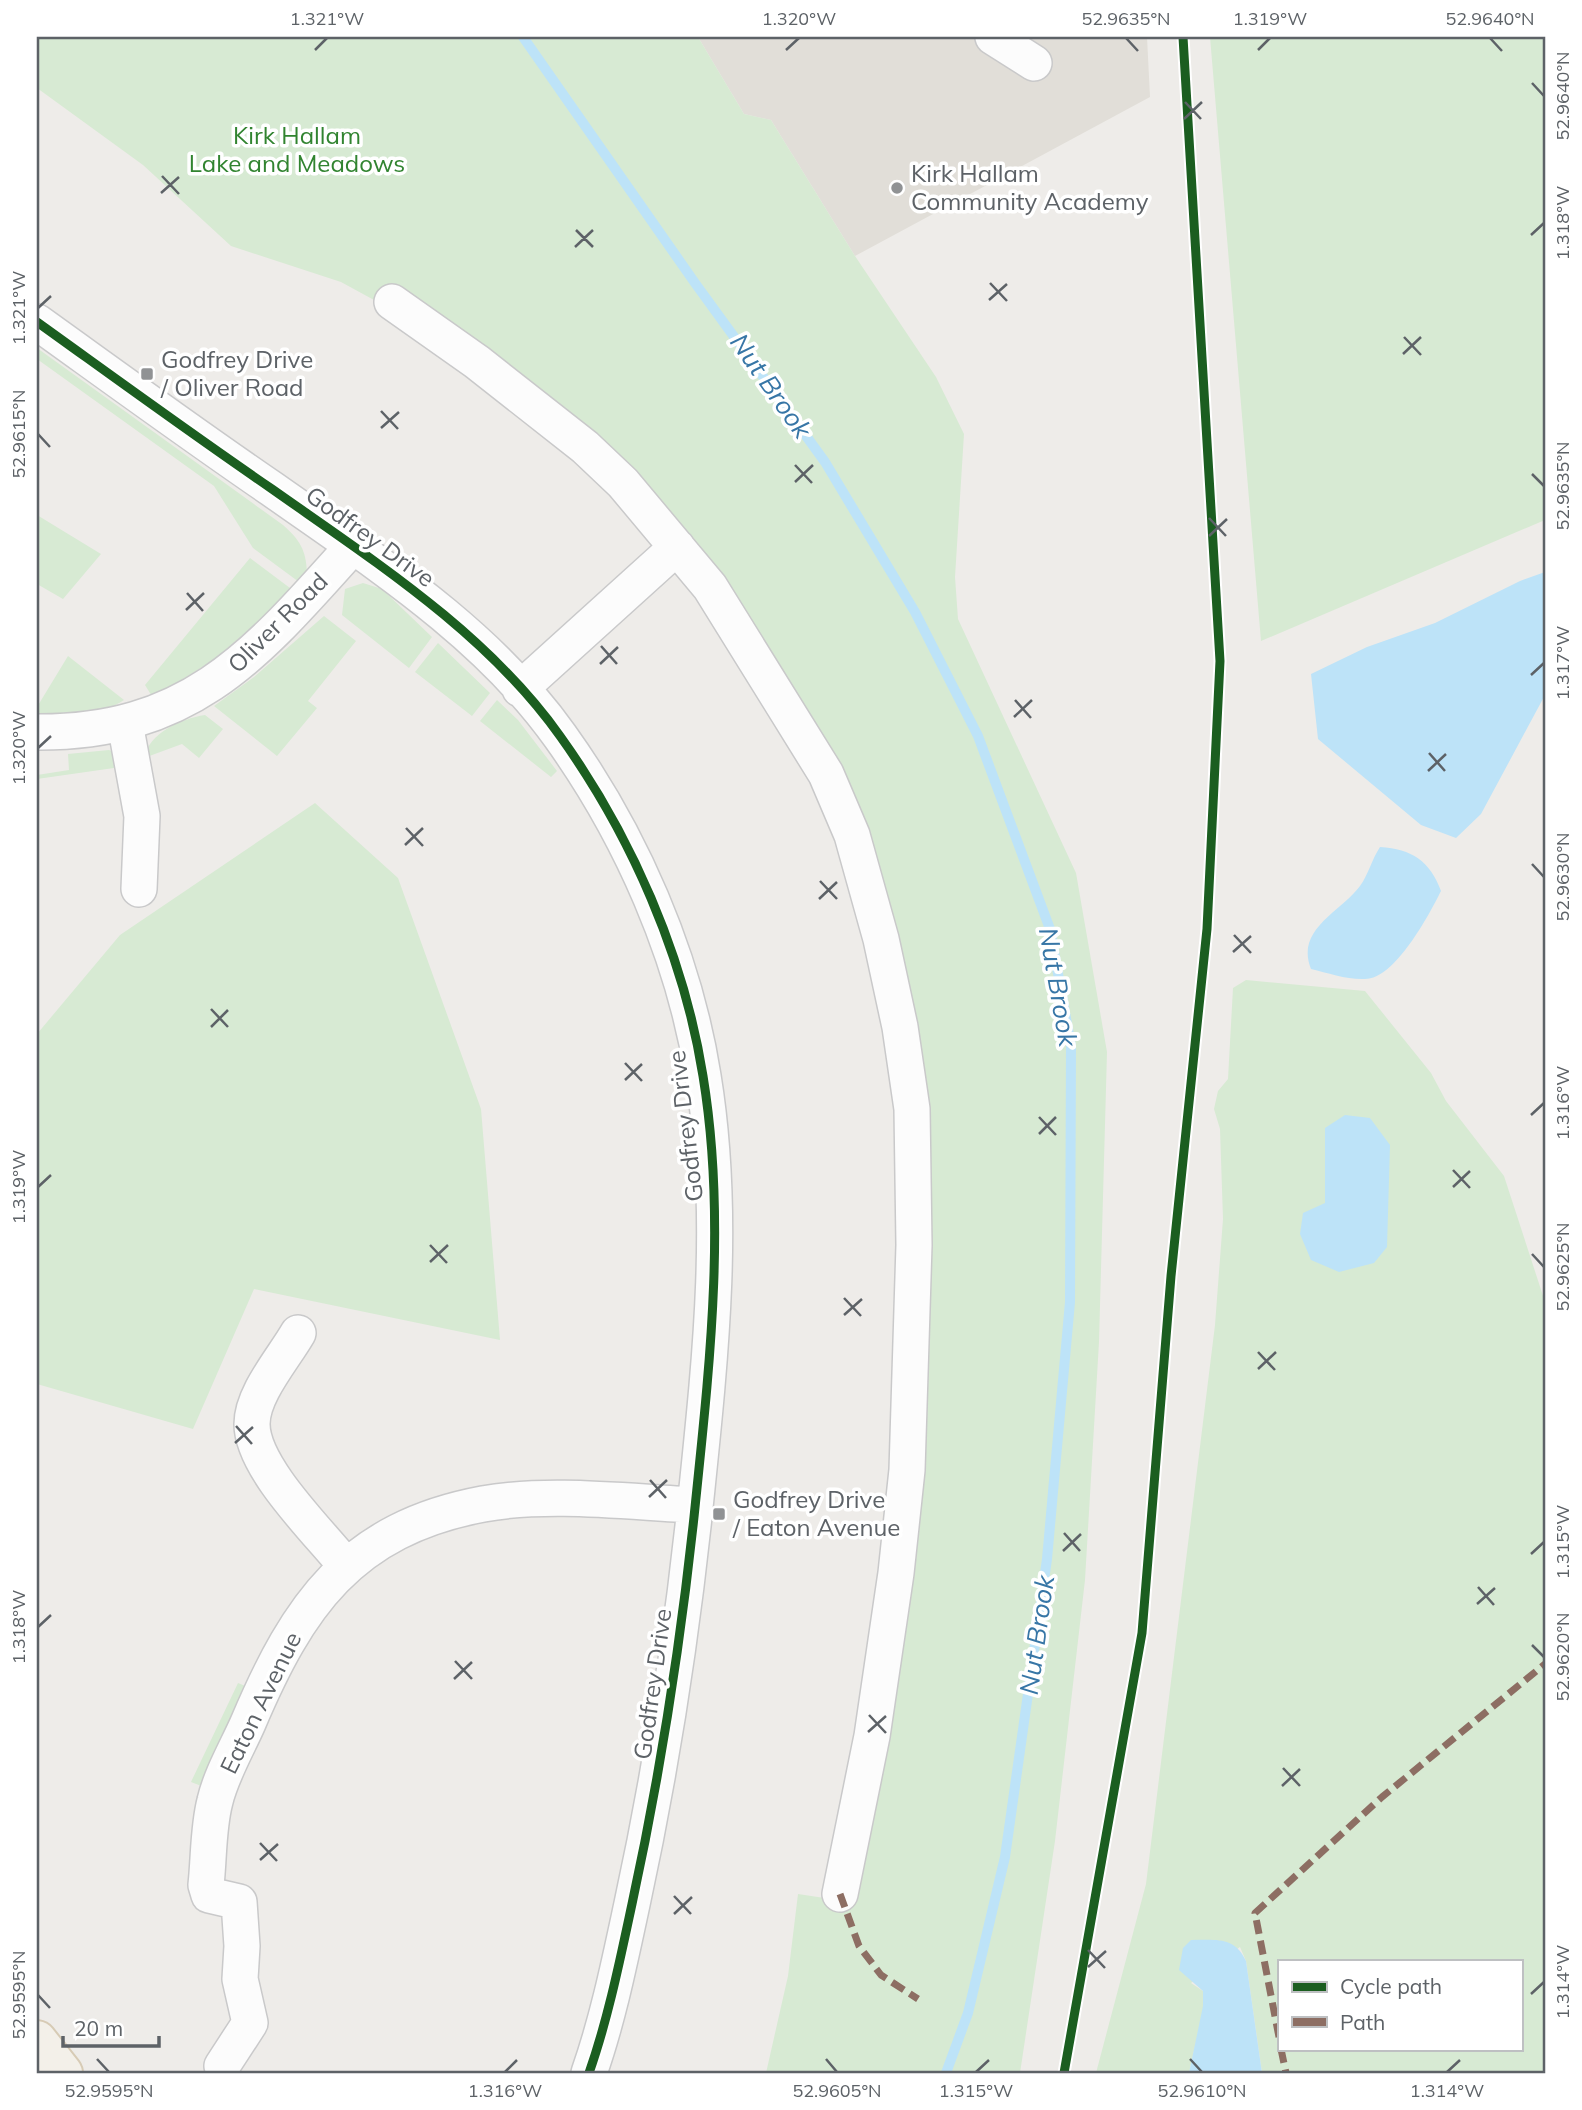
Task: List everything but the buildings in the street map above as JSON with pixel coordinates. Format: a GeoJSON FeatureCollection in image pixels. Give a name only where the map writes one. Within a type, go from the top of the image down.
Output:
{"type":"FeatureCollection","features":[{"type":"Feature","properties":{"kind":"main road"},"geometry":{"type":"LineString","coordinates":[[37,2040],[63,2073]]}},
{"type":"Feature","properties":{"kind":"street"},"geometry":{"type":"LineString","coordinates":[[993,37],[1034,63]]}},
{"type":"Feature","properties":{"kind":"street"},"geometry":{"type":"LineString","coordinates":[[392,302],[477,362],[584,447],[624,484],[710,587],[796,721],[826,774],[852,835],[881,939],[900,1027],[912,1109],[914,1245],[907,1470],[896,1573],[872,1736],[839,1894]]}},
{"type":"Feature","properties":{"kind":"street","name":"Godfrey Drive"},"geometry":{"type":"LineString","coordinates":[[37,322],[353,546],[462,631],[520,689],[559,735],[601,802],[640,875],[665,932],[691,1014],[713,1144],[716,1215],[710,1366],[677,1670],[652,1815],[622,1953],[589,2073]]}},
{"type":"Feature","properties":{"kind":"street","name":"Oliver Road"},"geometry":{"type":"LineString","coordinates":[[37,732],[95,729],[125,723],[180,704],[220,679],[258,648],[353,546]]}},
{"type":"Feature","properties":{"kind":"street"},"geometry":{"type":"LineString","coordinates":[[520,689],[677,547]]}},
{"type":"Feature","properties":{"kind":"street"},"geometry":{"type":"LineString","coordinates":[[125,723],[142,816],[139,889]]}},
{"type":"Feature","properties":{"kind":"street"},"geometry":{"type":"LineString","coordinates":[[298,1333],[261,1395],[252,1423],[255,1441],[268,1469],[346,1566]]}},
{"type":"Feature","properties":{"kind":"street","name":"Eaton Avenue"},"geometry":{"type":"LineString","coordinates":[[222,2066],[250,2024],[240,1979],[242,1946],[239,1902],[209,1895],[206,1885],[215,1800],[268,1676],[304,1614],[325,1586],[367,1550],[429,1518],[483,1504],[533,1499],[695,1505]]}},
{"type":"Feature","properties":{"kind":"shaded area","name":"Kirk Hallam Community Academy"},"geometry":{"type":"Polygon","coordinates":[[[698,37],[1147,37],[1150,97],[855,256],[771,120],[744,114],[698,37]]]}},
{"type":"Feature","properties":{"kind":"green space","name":"Kirk Hallam Lake and Meadows"},"geometry":{"type":"Polygon","coordinates":[[[37,37],[698,37],[744,114],[771,120],[855,256],[936,377],[964,434],[955,577],[958,619],[1076,873],[1107,1052],[1099,1342],[1085,1580],[1055,1841],[1020,2073],[766,2073],[788,1976],[798,1894],[851,1902],[907,1573],[893,925],[680,531],[396,312],[341,282],[231,246],[143,165],[37,88],[37,37]]]}},
{"type":"Feature","properties":{"kind":"green space"},"geometry":{"type":"Polygon","coordinates":[[[1210,37],[1545,37],[1545,520],[1261,641],[1210,37]]]}},
{"type":"Feature","properties":{"kind":"green space"},"geometry":{"type":"Polygon","coordinates":[[[37,348],[283,525],[298,541],[305,557],[307,572],[299,582],[253,548],[214,486],[37,359],[37,348]]]}},
{"type":"Feature","properties":{"kind":"green space"},"geometry":{"type":"Polygon","coordinates":[[[37,515],[101,554],[63,599],[37,584],[37,515]]]}},
{"type":"Feature","properties":{"kind":"green space"},"geometry":{"type":"Polygon","coordinates":[[[250,558],[294,591],[215,659],[153,698],[145,685],[250,558]]]}},
{"type":"Feature","properties":{"kind":"green space"},"geometry":{"type":"Polygon","coordinates":[[[363,583],[382,589],[432,637],[409,668],[342,615],[345,589],[363,583]]]}},
{"type":"Feature","properties":{"kind":"green space"},"geometry":{"type":"Polygon","coordinates":[[[324,616],[356,641],[308,701],[317,708],[277,756],[214,706],[254,677],[324,616]]]}},
{"type":"Feature","properties":{"kind":"green space"},"geometry":{"type":"Polygon","coordinates":[[[438,643],[490,693],[472,716],[415,672],[438,643]]]}},
{"type":"Feature","properties":{"kind":"green space"},"geometry":{"type":"Polygon","coordinates":[[[68,656],[124,700],[93,712],[37,715],[37,707],[68,656]]]}},
{"type":"Feature","properties":{"kind":"green space"},"geometry":{"type":"Polygon","coordinates":[[[497,700],[518,720],[557,771],[551,777],[480,721],[497,700]]]}},
{"type":"Feature","properties":{"kind":"green space"},"geometry":{"type":"Polygon","coordinates":[[[205,715],[223,729],[199,758],[182,744],[144,758],[152,741],[159,734],[176,724],[205,715]]]}},
{"type":"Feature","properties":{"kind":"green space"},"geometry":{"type":"Polygon","coordinates":[[[109,750],[116,753],[121,767],[37,779],[37,775],[69,770],[68,754],[109,750]]]}},
{"type":"Feature","properties":{"kind":"green space"},"geometry":{"type":"Polygon","coordinates":[[[315,803],[398,878],[481,1109],[500,1340],[254,1289],[193,1429],[37,1384],[37,1034],[120,935],[315,803]]]}},
{"type":"Feature","properties":{"kind":"green space"},"geometry":{"type":"Polygon","coordinates":[[[1246,980],[1365,991],[1431,1073],[1446,1101],[1504,1176],[1545,1302],[1545,2073],[1262,2073],[1246,1961],[1240,1947],[1191,1983],[1203,1991],[1204,2006],[1189,2073],[1096,2073],[1146,1884],[1215,1325],[1223,1219],[1220,1129],[1214,1109],[1218,1091],[1228,1079],[1233,988],[1246,980]]]}},
{"type":"Feature","properties":{"kind":"green space"},"geometry":{"type":"Polygon","coordinates":[[[238,1683],[250,1688],[204,1787],[191,1782],[238,1683]]]}},
{"type":"Feature","properties":{"kind":"water"},"geometry":{"type":"Polygon","coordinates":[[[1545,572],[1545,695],[1481,814],[1456,838],[1421,825],[1318,739],[1311,674],[1367,647],[1435,623],[1520,581],[1545,572]]]}},
{"type":"Feature","properties":{"kind":"water"},"geometry":{"type":"Polygon","coordinates":[[[1380,847],[1410,854],[1425,864],[1431,872],[1441,891],[1428,915],[1399,957],[1388,969],[1376,976],[1352,978],[1311,969],[1308,955],[1314,932],[1360,886],[1380,847]]]}},
{"type":"Feature","properties":{"kind":"water"},"geometry":{"type":"Polygon","coordinates":[[[1345,1115],[1370,1118],[1390,1145],[1387,1247],[1374,1263],[1339,1272],[1311,1260],[1300,1234],[1303,1213],[1325,1203],[1325,1128],[1345,1115]]]}},
{"type":"Feature","properties":{"kind":"water"},"geometry":{"type":"Polygon","coordinates":[[[1191,1940],[1230,1943],[1246,1961],[1262,2073],[1189,2073],[1203,2006],[1203,1991],[1179,1970],[1183,1948],[1191,1940]]]}},
{"type":"Feature","properties":{"kind":"waterway","name":"Nut Brook"},"geometry":{"type":"LineString","coordinates":[[523,37],[695,283],[825,462],[915,612],[978,736],[1050,929],[1071,1046],[1070,1302],[1047,1559],[1005,1857],[968,2013],[946,2073]]}},
{"type":"Feature","properties":{"kind":"marked path"},"geometry":{"type":"LineString","coordinates":[[1278,2032],[1255,1913],[1382,1797],[1545,1664]]}},
{"type":"Feature","properties":{"kind":"marked path"},"geometry":{"type":"LineString","coordinates":[[840,1894],[859,1946],[881,1975],[918,1999]]}},
{"type":"Feature","properties":{"kind":"marked path"},"geometry":{"type":"LineString","coordinates":[[1281,2050],[1286,2073]]}},
{"type":"Feature","properties":{"kind":"cycle path"},"geometry":{"type":"LineString","coordinates":[[1064,2073],[1142,1633],[1171,1276],[1207,929],[1220,661],[1183,37]]}},
{"type":"Feature","properties":{"kind":"cycle path"},"geometry":{"type":"LineString","coordinates":[[37,322],[350,543],[427,601],[499,664],[560,736],[610,814],[651,898],[683,986],[703,1076],[710,1131],[715,1241],[710,1352],[682,1615],[660,1759],[618,1968],[589,2073]]}},
{"type":"Feature","properties":{"kind":"place","name":"Kirk Hallam Community Academy"},"geometry":{"type":"Point","coordinates":[897,188]}},
{"type":"Feature","properties":{"kind":"place","name":"Godfrey Drive / Oliver Road"},"geometry":{"type":"Point","coordinates":[147,374]}},
{"type":"Feature","properties":{"kind":"place","name":"Godfrey Drive / Eaton Avenue"},"geometry":{"type":"Point","coordinates":[719,1514]}}]}
